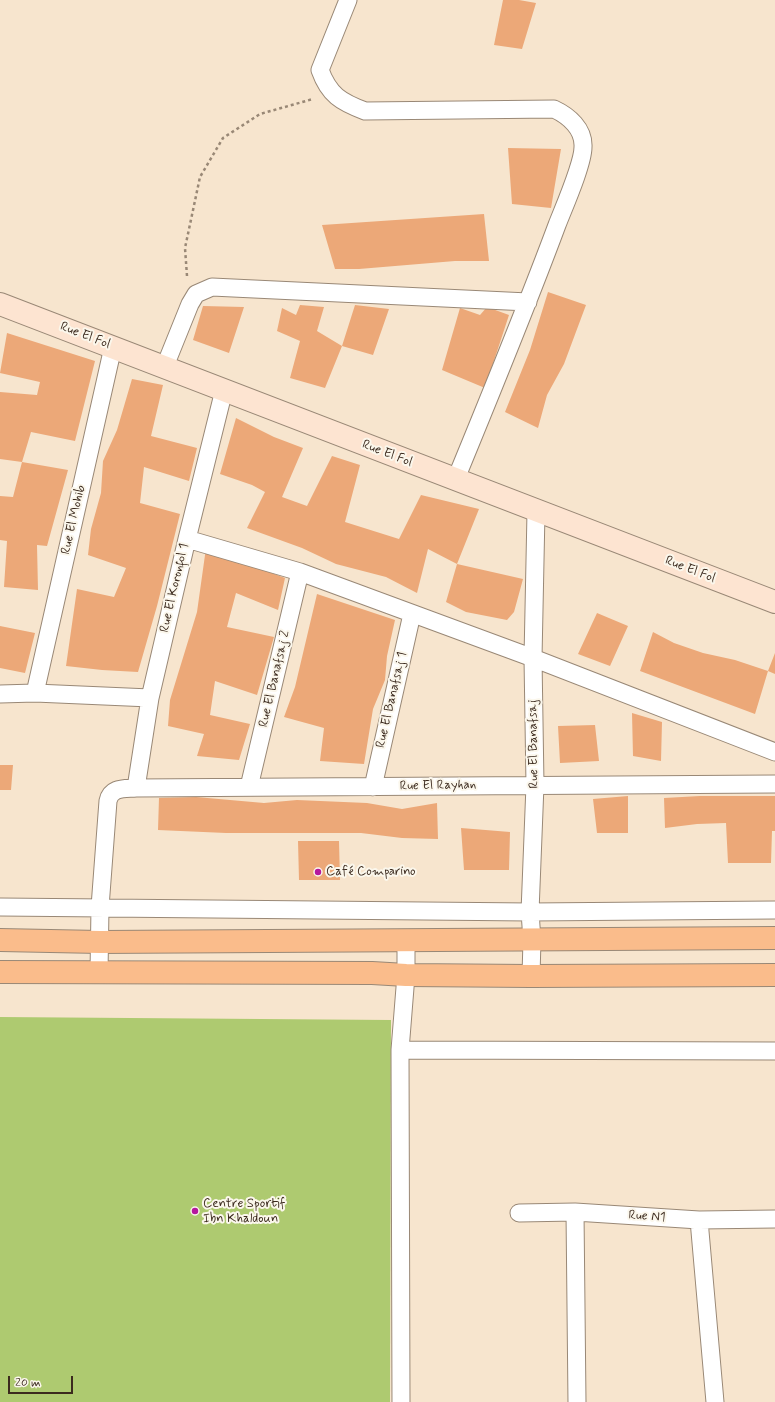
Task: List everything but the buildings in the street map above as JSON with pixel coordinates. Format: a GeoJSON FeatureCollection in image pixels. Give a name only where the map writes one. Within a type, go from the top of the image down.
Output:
{"type":"FeatureCollection","features":[{"type":"Feature","properties":{"kind":"main road"},"geometry":{"type":"LineString","coordinates":[[0,940],[100,942],[775,938]]}},
{"type":"Feature","properties":{"kind":"main road"},"geometry":{"type":"LineString","coordinates":[[0,972],[372,973],[406,975],[531,976],[775,975]]}},
{"type":"Feature","properties":{"kind":"street"},"geometry":{"type":"LineString","coordinates":[[348,0],[320,70],[323,80],[333,94],[345,103],[365,111],[554,109],[566,114],[580,131],[584,148],[577,172],[528,302],[455,481]]}},
{"type":"Feature","properties":{"kind":"street"},"geometry":{"type":"LineString","coordinates":[[165,366],[190,304],[196,294],[203,289],[212,287],[528,302]]}},
{"type":"Feature","properties":{"kind":"street","name":"Rue El Fol"},"geometry":{"type":"LineString","coordinates":[[0,304],[165,366],[455,481],[775,602]]}},
{"type":"Feature","properties":{"kind":"street","name":"Rue El Mohib"},"geometry":{"type":"LineString","coordinates":[[35,693],[113,347]]}},
{"type":"Feature","properties":{"kind":"street","name":"Rue El Koronfol 1"},"geometry":{"type":"LineString","coordinates":[[136,788],[150,698],[186,539],[224,390]]}},
{"type":"Feature","properties":{"kind":"street","name":"Rue El Banafsaj"},"geometry":{"type":"LineString","coordinates":[[531,976],[532,940],[530,912],[535,785],[533,658],[536,512]]}},
{"type":"Feature","properties":{"kind":"street"},"geometry":{"type":"LineString","coordinates":[[186,539],[300,572],[533,658],[775,752]]}},
{"type":"Feature","properties":{"kind":"street","name":"Rue El Banafsaj 2"},"geometry":{"type":"LineString","coordinates":[[249,787],[300,572]]}},
{"type":"Feature","properties":{"kind":"street","name":"Rue El Banafsaj 1"},"geometry":{"type":"LineString","coordinates":[[373,787],[412,614]]}},
{"type":"Feature","properties":{"kind":"street"},"geometry":{"type":"LineString","coordinates":[[0,694],[35,693],[150,698]]}},
{"type":"Feature","properties":{"kind":"street","name":"Rue El Rayhan"},"geometry":{"type":"LineString","coordinates":[[100,907],[108,801],[111,793],[115,790],[136,788],[775,784]]}},
{"type":"Feature","properties":{"kind":"street"},"geometry":{"type":"LineString","coordinates":[[0,907],[530,912],[775,910]]}},
{"type":"Feature","properties":{"kind":"street"},"geometry":{"type":"LineString","coordinates":[[99,973],[100,907]]}},
{"type":"Feature","properties":{"kind":"street"},"geometry":{"type":"LineString","coordinates":[[401,1402],[400,1050],[406,975],[406,940]]}},
{"type":"Feature","properties":{"kind":"street"},"geometry":{"type":"LineString","coordinates":[[400,1050],[775,1050]]}},
{"type":"Feature","properties":{"kind":"street"},"geometry":{"type":"LineString","coordinates":[[575,1212],[577,1402]]}},
{"type":"Feature","properties":{"kind":"street","name":"Rue N1"},"geometry":{"type":"LineString","coordinates":[[519,1213],[575,1212],[699,1220],[775,1219]]}},
{"type":"Feature","properties":{"kind":"street"},"geometry":{"type":"LineString","coordinates":[[699,1220],[715,1402]]}},
{"type":"Feature","properties":{"kind":"path"},"geometry":{"type":"LineString","coordinates":[[190,304],[185,248],[200,177],[223,138],[260,114],[333,94]]}},
{"type":"Feature","properties":{"kind":"green space","name":"Centre Sportif Ibn Khaldoun"},"geometry":{"type":"Polygon","coordinates":[[[0,1017],[391,1020],[390,1402],[0,1402],[0,1017]]]}},
{"type":"Feature","properties":{"kind":"place","name":"Café Comparino"},"geometry":{"type":"Point","coordinates":[318,872]}},
{"type":"Feature","properties":{"kind":"place","name":"Centre Sportif Ibn Khaldoun"},"geometry":{"type":"Point","coordinates":[195,1211]}}]}
